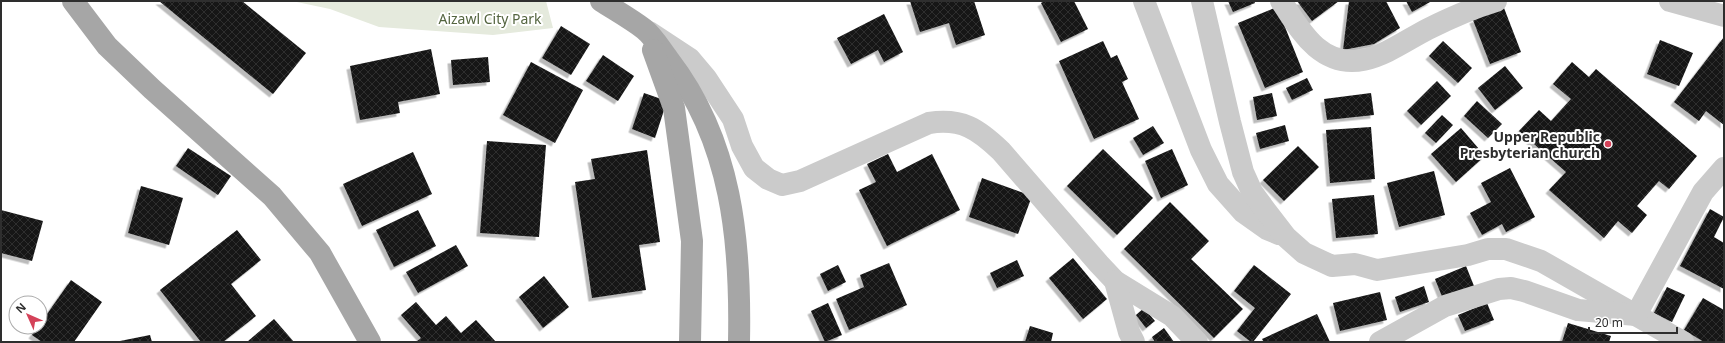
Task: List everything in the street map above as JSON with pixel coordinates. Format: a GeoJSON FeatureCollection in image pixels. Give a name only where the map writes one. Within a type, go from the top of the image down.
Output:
{"type":"FeatureCollection","features":[{"type":"Feature","properties":{"kind":"main road"},"geometry":{"type":"LineString","coordinates":[[73,1],[107,46],[152,90],[272,196],[320,253],[370,342]]}},
{"type":"Feature","properties":{"kind":"main road"},"geometry":{"type":"LineString","coordinates":[[601,1],[645,30],[680,75],[704,115],[725,173],[735,233],[740,297],[738,342]]}},
{"type":"Feature","properties":{"kind":"main road"},"geometry":{"type":"LineString","coordinates":[[645,30],[674,108],[692,241],[690,342]]}},
{"type":"Feature","properties":{"kind":"street"},"geometry":{"type":"LineString","coordinates":[[1144,1],[1201,150],[1218,184],[1243,212],[1267,229],[1286,237]]}},
{"type":"Feature","properties":{"kind":"street"},"geometry":{"type":"LineString","coordinates":[[1202,1],[1243,172],[1252,192],[1286,237],[1304,253],[1332,266],[1355,264],[1377,270],[1468,255],[1488,249],[1506,249],[1541,261],[1683,342]]}},
{"type":"Feature","properties":{"kind":"street"},"geometry":{"type":"LineString","coordinates":[[1281,1],[1300,31],[1317,48],[1333,57],[1352,61],[1370,60],[1388,52],[1445,21],[1496,1]]}},
{"type":"Feature","properties":{"kind":"street"},"geometry":{"type":"LineString","coordinates":[[1670,1],[1724,16]]}},
{"type":"Feature","properties":{"kind":"street"},"geometry":{"type":"LineString","coordinates":[[645,30],[690,59],[706,78],[733,119],[742,146],[754,168],[768,179],[782,185],[800,181],[929,123],[941,121],[958,122],[972,128],[986,136],[1001,151],[1099,264],[1115,280],[1172,316],[1197,342]]}},
{"type":"Feature","properties":{"kind":"street"},"geometry":{"type":"LineString","coordinates":[[1636,315],[1703,192],[1724,168]]}},
{"type":"Feature","properties":{"kind":"street"},"geometry":{"type":"LineString","coordinates":[[1115,280],[1129,332],[1134,342]]}},
{"type":"Feature","properties":{"kind":"street"},"geometry":{"type":"LineString","coordinates":[[1380,342],[1445,306],[1499,290],[1511,288],[1524,291],[1578,310],[1636,315]]}},
{"type":"Feature","properties":{"kind":"green space","name":"Aizawl City Park"},"geometry":{"type":"Polygon","coordinates":[[[292,1],[546,1],[553,28],[493,35],[379,27],[330,9],[292,1]]]}},
{"type":"Feature","properties":{"kind":"building"},"geometry":{"type":"Polygon","coordinates":[[[159,1],[242,1],[306,53],[273,94],[159,1]]]}},
{"type":"Feature","properties":{"kind":"building"},"geometry":{"type":"Polygon","coordinates":[[[910,1],[974,1],[985,35],[956,45],[949,23],[920,32],[910,1]]]}},
{"type":"Feature","properties":{"kind":"building"},"geometry":{"type":"Polygon","coordinates":[[[1044,1],[1074,1],[1088,29],[1061,42],[1041,3],[1044,1]]]}},
{"type":"Feature","properties":{"kind":"building"},"geometry":{"type":"Polygon","coordinates":[[[1228,1],[1254,1],[1255,3],[1233,12],[1228,1]]]}},
{"type":"Feature","properties":{"kind":"building"},"geometry":{"type":"Polygon","coordinates":[[[1297,1],[1339,1],[1312,21],[1297,1]]]}},
{"type":"Feature","properties":{"kind":"building"},"geometry":{"type":"Polygon","coordinates":[[[1349,1],[1386,1],[1400,28],[1374,44],[1343,50],[1349,1]]]}},
{"type":"Feature","properties":{"kind":"building"},"geometry":{"type":"Polygon","coordinates":[[[1406,1],[1432,1],[1412,12],[1406,1]]]}},
{"type":"Feature","properties":{"kind":"building"},"geometry":{"type":"Polygon","coordinates":[[[1277,7],[1303,72],[1265,88],[1238,23],[1277,7]]]}},
{"type":"Feature","properties":{"kind":"building"},"geometry":{"type":"Polygon","coordinates":[[[1504,8],[1521,52],[1490,64],[1473,20],[1504,8]]]}},
{"type":"Feature","properties":{"kind":"building"},"geometry":{"type":"Polygon","coordinates":[[[884,14],[903,52],[884,62],[878,50],[851,64],[837,38],[884,14]]]}},
{"type":"Feature","properties":{"kind":"building"},"geometry":{"type":"Polygon","coordinates":[[[561,26],[590,44],[571,75],[542,58],[561,26]]]}},
{"type":"Feature","properties":{"kind":"building"},"geometry":{"type":"Polygon","coordinates":[[[1724,37],[1724,125],[1706,111],[1699,121],[1674,102],[1724,37]]]}},
{"type":"Feature","properties":{"kind":"building"},"geometry":{"type":"Polygon","coordinates":[[[1660,40],[1693,53],[1679,86],[1647,74],[1660,40]]]}},
{"type":"Feature","properties":{"kind":"building"},"geometry":{"type":"Polygon","coordinates":[[[1103,41],[1111,58],[1117,55],[1128,79],[1122,82],[1139,119],[1094,139],[1059,61],[1103,41]]]}},
{"type":"Feature","properties":{"kind":"building"},"geometry":{"type":"Polygon","coordinates":[[[1443,41],[1472,68],[1458,83],[1429,56],[1443,41]]]}},
{"type":"Feature","properties":{"kind":"building"},"geometry":{"type":"Polygon","coordinates":[[[431,49],[440,94],[398,102],[400,113],[360,120],[350,66],[431,49]]]}},
{"type":"Feature","properties":{"kind":"building"},"geometry":{"type":"Polygon","coordinates":[[[603,55],[634,76],[618,101],[586,81],[603,55]]]}},
{"type":"Feature","properties":{"kind":"building"},"geometry":{"type":"Polygon","coordinates":[[[488,57],[490,82],[453,85],[451,60],[488,57]]]}},
{"type":"Feature","properties":{"kind":"building"},"geometry":{"type":"Polygon","coordinates":[[[531,62],[583,90],[555,143],[503,115],[531,62]]]}},
{"type":"Feature","properties":{"kind":"building","name":"Upper Republic Presbyterian church"},"geometry":{"type":"Polygon","coordinates":[[[1572,62],[1589,77],[1596,69],[1697,156],[1669,189],[1659,181],[1637,206],[1647,215],[1632,233],[1618,221],[1604,238],[1549,190],[1566,172],[1519,131],[1539,110],[1551,121],[1571,99],[1553,84],[1572,62]]]}},
{"type":"Feature","properties":{"kind":"building"},"geometry":{"type":"Polygon","coordinates":[[[1505,66],[1523,88],[1495,110],[1478,88],[1505,66]]]}},
{"type":"Feature","properties":{"kind":"building"},"geometry":{"type":"Polygon","coordinates":[[[1307,78],[1313,90],[1292,100],[1286,88],[1307,78]]]}},
{"type":"Feature","properties":{"kind":"building"},"geometry":{"type":"Polygon","coordinates":[[[1437,81],[1451,96],[1421,125],[1407,111],[1437,81]]]}},
{"type":"Feature","properties":{"kind":"building"},"geometry":{"type":"Polygon","coordinates":[[[644,93],[667,101],[655,138],[632,129],[644,93]]]}},
{"type":"Feature","properties":{"kind":"building"},"geometry":{"type":"Polygon","coordinates":[[[1272,93],[1277,116],[1257,120],[1253,97],[1272,93]]]}},
{"type":"Feature","properties":{"kind":"building"},"geometry":{"type":"Polygon","coordinates":[[[1371,93],[1374,115],[1327,120],[1324,99],[1371,93]]]}},
{"type":"Feature","properties":{"kind":"building"},"geometry":{"type":"Polygon","coordinates":[[[1477,101],[1502,124],[1488,138],[1464,116],[1477,101]]]}},
{"type":"Feature","properties":{"kind":"building"},"geometry":{"type":"Polygon","coordinates":[[[1442,115],[1453,125],[1436,143],[1425,133],[1442,115]]]}},
{"type":"Feature","properties":{"kind":"building"},"geometry":{"type":"Polygon","coordinates":[[[1285,125],[1289,141],[1260,149],[1256,133],[1285,125]]]}},
{"type":"Feature","properties":{"kind":"building"},"geometry":{"type":"Polygon","coordinates":[[[1153,126],[1164,143],[1143,155],[1133,138],[1153,126]]]}},
{"type":"Feature","properties":{"kind":"building"},"geometry":{"type":"Polygon","coordinates":[[[1371,127],[1375,179],[1330,183],[1326,130],[1371,127]]]}},
{"type":"Feature","properties":{"kind":"building"},"geometry":{"type":"Polygon","coordinates":[[[1461,128],[1485,156],[1456,182],[1431,154],[1461,128]]]}},
{"type":"Feature","properties":{"kind":"building"},"geometry":{"type":"Polygon","coordinates":[[[487,141],[546,145],[539,237],[480,233],[487,141]]]}},
{"type":"Feature","properties":{"kind":"building"},"geometry":{"type":"Polygon","coordinates":[[[1298,146],[1319,167],[1284,201],[1263,180],[1298,146]]]}},
{"type":"Feature","properties":{"kind":"building"},"geometry":{"type":"Polygon","coordinates":[[[188,148],[231,176],[218,195],[176,166],[188,148]]]}},
{"type":"Feature","properties":{"kind":"building"},"geometry":{"type":"Polygon","coordinates":[[[1103,149],[1153,198],[1117,235],[1067,186],[1103,149]]]}},
{"type":"Feature","properties":{"kind":"building"},"geometry":{"type":"Polygon","coordinates":[[[1172,149],[1188,185],[1161,198],[1145,161],[1172,149]]]}},
{"type":"Feature","properties":{"kind":"building"},"geometry":{"type":"Polygon","coordinates":[[[647,150],[660,242],[639,245],[646,290],[592,298],[575,182],[595,179],[591,159],[647,150]]]}},
{"type":"Feature","properties":{"kind":"building"},"geometry":{"type":"Polygon","coordinates":[[[413,152],[432,194],[362,226],[343,184],[413,152]]]}},
{"type":"Feature","properties":{"kind":"building"},"geometry":{"type":"Polygon","coordinates":[[[888,154],[897,172],[932,154],[960,210],[887,246],[859,190],[876,182],[867,164],[888,154]]]}},
{"type":"Feature","properties":{"kind":"building"},"geometry":{"type":"Polygon","coordinates":[[[1510,168],[1535,217],[1506,232],[1502,224],[1482,235],[1470,213],[1491,202],[1481,183],[1510,168]]]}},
{"type":"Feature","properties":{"kind":"building"},"geometry":{"type":"Polygon","coordinates":[[[1434,171],[1445,215],[1399,227],[1387,183],[1434,171]]]}},
{"type":"Feature","properties":{"kind":"building"},"geometry":{"type":"Polygon","coordinates":[[[982,178],[1032,196],[1018,234],[969,217],[982,178]]]}},
{"type":"Feature","properties":{"kind":"building"},"geometry":{"type":"Polygon","coordinates":[[[141,186],[183,198],[169,245],[128,233],[141,186]]]}},
{"type":"Feature","properties":{"kind":"building"},"geometry":{"type":"Polygon","coordinates":[[[1374,195],[1378,234],[1336,238],[1332,199],[1374,195]]]}},
{"type":"Feature","properties":{"kind":"building"},"geometry":{"type":"Polygon","coordinates":[[[1170,202],[1209,241],[1191,259],[1243,309],[1214,338],[1124,249],[1170,202]]]}},
{"type":"Feature","properties":{"kind":"building"},"geometry":{"type":"Polygon","coordinates":[[[1710,209],[1724,217],[1714,237],[1724,243],[1724,289],[1680,266],[1710,209]]]}},
{"type":"Feature","properties":{"kind":"building"},"geometry":{"type":"Polygon","coordinates":[[[1,210],[43,221],[32,261],[1,253],[1,210]]]}},
{"type":"Feature","properties":{"kind":"building"},"geometry":{"type":"Polygon","coordinates":[[[418,210],[436,246],[394,267],[376,230],[418,210]]]}},
{"type":"Feature","properties":{"kind":"building"},"geometry":{"type":"Polygon","coordinates":[[[237,230],[261,260],[231,284],[256,316],[223,342],[201,342],[160,290],[237,230]]]}},
{"type":"Feature","properties":{"kind":"building"},"geometry":{"type":"Polygon","coordinates":[[[456,245],[468,266],[418,293],[406,272],[456,245]]]}},
{"type":"Feature","properties":{"kind":"building"},"geometry":{"type":"Polygon","coordinates":[[[1073,258],[1107,299],[1083,319],[1049,278],[1073,258]]]}},
{"type":"Feature","properties":{"kind":"building"},"geometry":{"type":"Polygon","coordinates":[[[1017,260],[1024,276],[997,288],[990,273],[1017,260]]]}},
{"type":"Feature","properties":{"kind":"building"},"geometry":{"type":"Polygon","coordinates":[[[889,263],[907,305],[849,330],[836,299],[864,287],[860,275],[889,263]]]}},
{"type":"Feature","properties":{"kind":"building"},"geometry":{"type":"Polygon","coordinates":[[[838,265],[846,282],[828,291],[820,274],[838,265]]]}},
{"type":"Feature","properties":{"kind":"building"},"geometry":{"type":"Polygon","coordinates":[[[1254,265],[1291,294],[1253,342],[1251,342],[1237,331],[1255,308],[1234,291],[1254,265]]]}},
{"type":"Feature","properties":{"kind":"building"},"geometry":{"type":"Polygon","coordinates":[[[1466,266],[1474,286],[1443,299],[1435,279],[1466,266]]]}},
{"type":"Feature","properties":{"kind":"building"},"geometry":{"type":"Polygon","coordinates":[[[544,276],[569,307],[543,328],[519,297],[544,276]]]}},
{"type":"Feature","properties":{"kind":"building"},"geometry":{"type":"Polygon","coordinates":[[[71,280],[102,302],[74,342],[42,342],[32,335],[48,335],[48,313],[71,280]]]}},
{"type":"Feature","properties":{"kind":"building"},"geometry":{"type":"Polygon","coordinates":[[[1424,286],[1429,302],[1400,312],[1395,297],[1424,286]]]}},
{"type":"Feature","properties":{"kind":"building"},"geometry":{"type":"Polygon","coordinates":[[[1667,287],[1685,295],[1672,322],[1654,313],[1667,287]]]}},
{"type":"Feature","properties":{"kind":"building"},"geometry":{"type":"Polygon","coordinates":[[[1380,292],[1387,320],[1340,331],[1333,303],[1380,292]]]}},
{"type":"Feature","properties":{"kind":"building"},"geometry":{"type":"Polygon","coordinates":[[[1703,298],[1724,310],[1724,342],[1704,342],[1684,330],[1703,298]]]}},
{"type":"Feature","properties":{"kind":"building"},"geometry":{"type":"Polygon","coordinates":[[[416,302],[436,325],[446,316],[461,333],[476,320],[496,342],[416,342],[421,338],[401,315],[416,302]]]}},
{"type":"Feature","properties":{"kind":"building"},"geometry":{"type":"Polygon","coordinates":[[[828,303],[842,335],[825,342],[811,311],[828,303]]]}},
{"type":"Feature","properties":{"kind":"building"},"geometry":{"type":"Polygon","coordinates":[[[1487,303],[1494,320],[1465,331],[1458,315],[1487,303]]]}},
{"type":"Feature","properties":{"kind":"building"},"geometry":{"type":"Polygon","coordinates":[[[1144,308],[1155,321],[1146,328],[1136,315],[1144,308]]]}},
{"type":"Feature","properties":{"kind":"building"},"geometry":{"type":"Polygon","coordinates":[[[1317,314],[1330,342],[1264,342],[1262,339],[1317,314]]]}},
{"type":"Feature","properties":{"kind":"building"},"geometry":{"type":"Polygon","coordinates":[[[274,319],[294,342],[247,342],[274,319]]]}},
{"type":"Feature","properties":{"kind":"building"},"geometry":{"type":"Polygon","coordinates":[[[1568,323],[1611,336],[1609,342],[1562,342],[1568,323]]]}},
{"type":"Feature","properties":{"kind":"building"},"geometry":{"type":"Polygon","coordinates":[[[1030,326],[1053,333],[1051,342],[1025,342],[1030,326]]]}},
{"type":"Feature","properties":{"kind":"building"},"geometry":{"type":"Polygon","coordinates":[[[1164,328],[1174,342],[1155,342],[1152,337],[1164,328]]]}},
{"type":"Feature","properties":{"kind":"building"},"geometry":{"type":"Polygon","coordinates":[[[150,335],[152,342],[120,342],[120,341],[150,335]]]}},
{"type":"Feature","properties":{"kind":"place","name":"Upper Republic Presbyterian church"},"geometry":{"type":"Point","coordinates":[1608,144]}}]}
